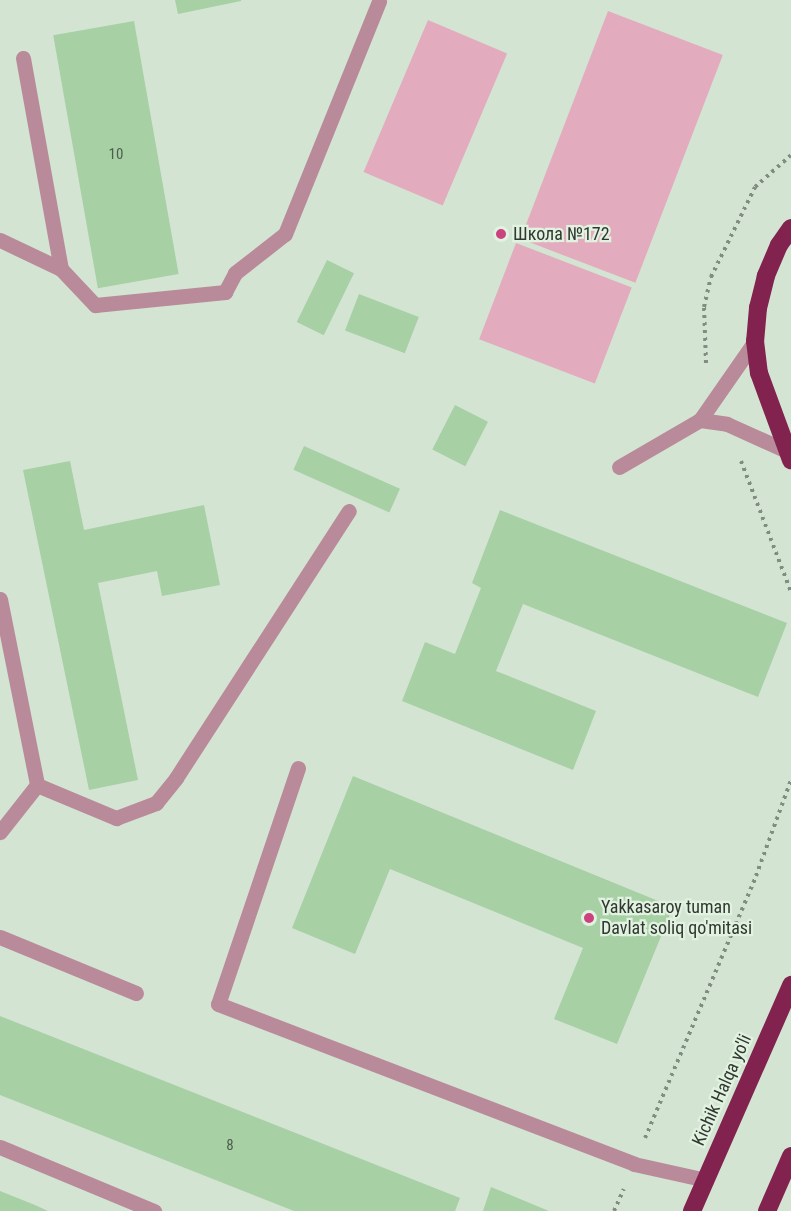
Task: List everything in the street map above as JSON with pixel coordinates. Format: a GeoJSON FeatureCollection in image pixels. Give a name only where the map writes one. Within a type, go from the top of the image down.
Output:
{"type":"FeatureCollection","features":[{"type":"Feature","properties":{"kind":"highway"},"geometry":{"type":"LineString","coordinates":[[789,455],[759,373],[755,341],[758,308],[766,276],[779,245],[791,228]]}},
{"type":"Feature","properties":{"kind":"highway","name":"Kichik Halqa yo'li"},"geometry":{"type":"LineString","coordinates":[[692,1211],[791,985]]}},
{"type":"Feature","properties":{"kind":"highway"},"geometry":{"type":"LineString","coordinates":[[767,1211],[791,1156]]}},
{"type":"Feature","properties":{"kind":"lane"},"geometry":{"type":"LineString","coordinates":[[0,240],[61,269],[95,305],[225,292],[235,273],[285,234],[379,2]]}},
{"type":"Feature","properties":{"kind":"lane"},"geometry":{"type":"LineString","coordinates":[[23,58],[61,269]]}},
{"type":"Feature","properties":{"kind":"lane"},"geometry":{"type":"LineString","coordinates":[[619,468],[700,420],[755,341]]}},
{"type":"Feature","properties":{"kind":"lane"},"geometry":{"type":"LineString","coordinates":[[700,420],[727,424],[789,455]]}},
{"type":"Feature","properties":{"kind":"lane"},"geometry":{"type":"LineString","coordinates":[[37,785],[116,818],[156,803],[176,778],[349,511]]}},
{"type":"Feature","properties":{"kind":"lane"},"geometry":{"type":"LineString","coordinates":[[0,598],[37,785],[0,832]]}},
{"type":"Feature","properties":{"kind":"lane"},"geometry":{"type":"LineString","coordinates":[[298,768],[218,1004],[634,1164],[706,1180]]}},
{"type":"Feature","properties":{"kind":"lane"},"geometry":{"type":"LineString","coordinates":[[0,937],[136,993]]}},
{"type":"Feature","properties":{"kind":"lane"},"geometry":{"type":"LineString","coordinates":[[0,1147],[154,1211]]}},
{"type":"Feature","properties":{"kind":"path"},"geometry":{"type":"LineString","coordinates":[[614,1211],[756,876],[791,780]]}},
{"type":"Feature","properties":{"kind":"shaded area"},"geometry":{"type":"Polygon","coordinates":[[[608,11],[723,55],[635,283],[521,239],[608,11]]]}},
{"type":"Feature","properties":{"kind":"shaded area"},"geometry":{"type":"Polygon","coordinates":[[[428,20],[507,54],[443,205],[364,172],[428,20]]]}},
{"type":"Feature","properties":{"kind":"shaded area"},"geometry":{"type":"Polygon","coordinates":[[[516,243],[632,287],[595,384],[479,339],[516,243]]]}},
{"type":"Feature","properties":{"kind":"building"},"geometry":{"type":"Polygon","coordinates":[[[175,0],[241,0],[241,1],[178,14],[175,0]]]}},
{"type":"Feature","properties":{"kind":"building"},"geometry":{"type":"Polygon","coordinates":[[[134,21],[179,274],[98,288],[53,35],[134,21]]]}},
{"type":"Feature","properties":{"kind":"building"},"geometry":{"type":"Polygon","coordinates":[[[327,260],[354,273],[324,335],[297,322],[327,260]]]}},
{"type":"Feature","properties":{"kind":"building"},"geometry":{"type":"Polygon","coordinates":[[[359,294],[419,317],[405,353],[345,330],[359,294]]]}},
{"type":"Feature","properties":{"kind":"building"},"geometry":{"type":"Polygon","coordinates":[[[455,405],[488,422],[465,466],[432,450],[455,405]]]}},
{"type":"Feature","properties":{"kind":"building"},"geometry":{"type":"Polygon","coordinates":[[[304,446],[400,489],[389,512],[293,470],[304,446]]]}},
{"type":"Feature","properties":{"kind":"building"},"geometry":{"type":"Polygon","coordinates":[[[70,461],[84,530],[204,505],[220,585],[162,596],[157,571],[98,583],[138,780],[89,790],[23,470],[70,461]]]}},
{"type":"Feature","properties":{"kind":"building"},"geometry":{"type":"Polygon","coordinates":[[[500,510],[787,623],[758,697],[523,604],[496,671],[596,711],[573,770],[402,701],[425,642],[455,654],[481,588],[472,583],[500,510]]]}},
{"type":"Feature","properties":{"kind":"building","name":"Yakkasaroy tuman Davlat soliq qo'mitasi"},"geometry":{"type":"Polygon","coordinates":[[[353,776],[673,907],[617,1044],[554,1019],[583,948],[390,869],[355,954],[292,928],[353,776]]]}},
{"type":"Feature","properties":{"kind":"building"},"geometry":{"type":"Polygon","coordinates":[[[0,1016],[460,1198],[455,1211],[294,1211],[0,1095],[0,1016]]]}},
{"type":"Feature","properties":{"kind":"building"},"geometry":{"type":"Polygon","coordinates":[[[491,1187],[549,1211],[483,1211],[491,1187]]]}},
{"type":"Feature","properties":{"kind":"building"},"geometry":{"type":"Polygon","coordinates":[[[0,1191],[35,1205],[48,1211],[0,1211],[0,1191]]]}},
{"type":"Feature","properties":{"kind":"place","name":"Школа №172"},"geometry":{"type":"Point","coordinates":[501,234]}},
{"type":"Feature","properties":{"kind":"place","name":"Yakkasaroy tuman Davlat soliq qo'mitasi"},"geometry":{"type":"Point","coordinates":[589,918]}}]}
